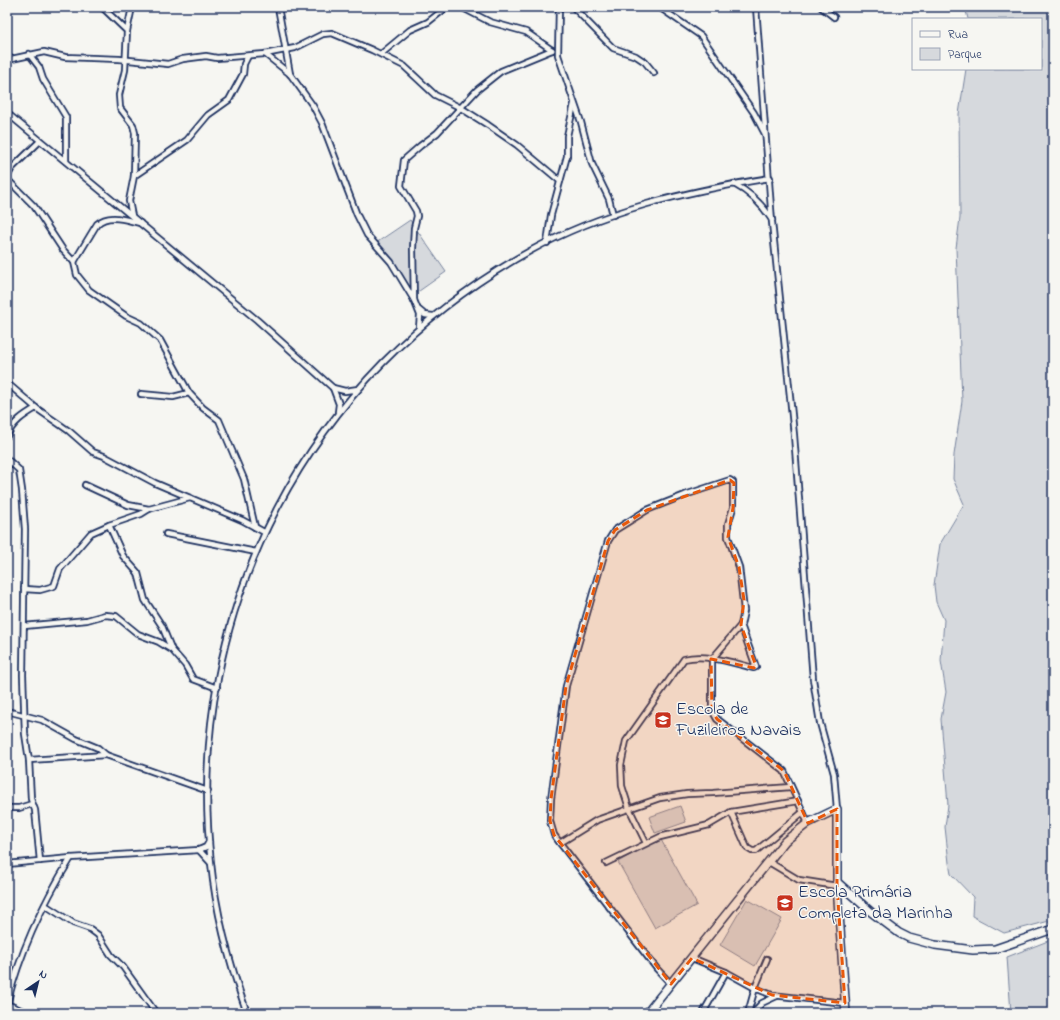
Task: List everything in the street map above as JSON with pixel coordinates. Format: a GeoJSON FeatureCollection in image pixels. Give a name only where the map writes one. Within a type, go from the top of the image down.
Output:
{"type":"FeatureCollection","features":[{"type":"Feature","properties":{"kind":"street"},"geometry":{"type":"LineString","coordinates":[[102,7],[127,31]]}},
{"type":"Feature","properties":{"kind":"street"},"geometry":{"type":"LineString","coordinates":[[132,7],[127,31],[125,70],[119,95],[120,108],[133,125],[135,133],[134,176],[130,201],[132,216]]}},
{"type":"Feature","properties":{"kind":"street"},"geometry":{"type":"LineString","coordinates":[[278,7],[290,74]]}},
{"type":"Feature","properties":{"kind":"street"},"geometry":{"type":"LineString","coordinates":[[380,54],[410,30],[428,22],[447,7]]}},
{"type":"Feature","properties":{"kind":"street"},"geometry":{"type":"LineString","coordinates":[[461,7],[490,22],[526,32],[558,55]]}},
{"type":"Feature","properties":{"kind":"street"},"geometry":{"type":"LineString","coordinates":[[559,7],[558,55],[592,164],[609,199],[613,215]]}},
{"type":"Feature","properties":{"kind":"street"},"geometry":{"type":"LineString","coordinates":[[573,7],[613,48],[636,56],[645,62],[654,73]]}},
{"type":"Feature","properties":{"kind":"street"},"geometry":{"type":"LineString","coordinates":[[659,7],[661,10],[701,36],[754,113],[767,137]]}},
{"type":"Feature","properties":{"kind":"street"},"geometry":{"type":"LineString","coordinates":[[756,7],[767,137],[772,222],[794,435],[813,680],[820,723],[834,774],[837,809],[837,884],[846,1013]]}},
{"type":"Feature","properties":{"kind":"street"},"geometry":{"type":"LineString","coordinates":[[821,7],[834,17]]}},
{"type":"Feature","properties":{"kind":"street"},"geometry":{"type":"LineString","coordinates":[[7,60],[29,54],[44,52],[65,57],[125,59],[168,64],[183,59],[206,56],[248,56],[265,54],[295,48],[323,34],[332,33],[404,66],[435,95],[461,108],[516,145],[560,181]]}},
{"type":"Feature","properties":{"kind":"street"},"geometry":{"type":"LineString","coordinates":[[414,300],[413,249],[414,228],[417,216],[416,211],[401,186],[403,163],[420,146],[437,133],[477,90],[501,71],[552,50]]}},
{"type":"Feature","properties":{"kind":"street"},"geometry":{"type":"LineString","coordinates":[[29,54],[39,67],[43,79],[66,117],[66,161]]}},
{"type":"Feature","properties":{"kind":"street"},"geometry":{"type":"LineString","coordinates":[[265,54],[290,74],[303,91],[322,123],[351,202],[367,234],[391,262],[419,310],[425,316],[433,316]]}},
{"type":"Feature","properties":{"kind":"street"},"geometry":{"type":"LineString","coordinates":[[134,176],[187,140],[208,115],[229,100],[243,74],[244,64],[248,56]]}},
{"type":"Feature","properties":{"kind":"street"},"geometry":{"type":"LineString","coordinates":[[547,243],[551,215],[567,156],[567,136],[574,103]]}},
{"type":"Feature","properties":{"kind":"street"},"geometry":{"type":"LineString","coordinates":[[7,114],[66,161],[207,280],[257,320],[333,388],[339,404],[338,413]]}},
{"type":"Feature","properties":{"kind":"street"},"geometry":{"type":"LineString","coordinates":[[40,141],[12,168],[7,178],[34,206],[63,250],[74,262],[77,275],[89,290],[126,316],[141,324],[160,340],[189,393],[203,408],[222,423],[234,458],[244,479],[255,527]]}},
{"type":"Feature","properties":{"kind":"street"},"geometry":{"type":"LineString","coordinates":[[247,1013],[235,980],[221,925],[210,862],[208,791],[209,740],[228,632],[237,602],[264,532],[306,456],[358,389],[419,328],[465,291],[547,243],[613,215],[660,200],[770,178]]}},
{"type":"Feature","properties":{"kind":"street"},"geometry":{"type":"LineString","coordinates":[[734,184],[748,191],[764,208],[772,222]]}},
{"type":"Feature","properties":{"kind":"street"},"geometry":{"type":"LineString","coordinates":[[74,262],[100,221],[118,218],[141,224]]}},
{"type":"Feature","properties":{"kind":"street"},"geometry":{"type":"LineString","coordinates":[[419,310],[419,328]]}},
{"type":"Feature","properties":{"kind":"street"},"geometry":{"type":"LineString","coordinates":[[7,383],[36,408],[69,431],[92,452],[120,463],[155,483],[264,532]]}},
{"type":"Feature","properties":{"kind":"street"},"geometry":{"type":"LineString","coordinates":[[333,388],[345,391],[358,389]]}},
{"type":"Feature","properties":{"kind":"street"},"geometry":{"type":"LineString","coordinates":[[141,394],[174,397],[189,393]]}},
{"type":"Feature","properties":{"kind":"street"},"geometry":{"type":"LineString","coordinates":[[7,436],[10,429],[19,419],[36,408]]}},
{"type":"Feature","properties":{"kind":"street"},"geometry":{"type":"LineString","coordinates":[[7,459],[19,470],[25,530],[23,675],[25,734],[30,760],[32,804],[35,810],[40,861]]}},
{"type":"Feature","properties":{"kind":"street"},"geometry":{"type":"LineString","coordinates":[[646,842],[629,808],[622,786],[620,765],[626,741],[679,662],[690,657],[712,659],[754,668],[756,667],[740,625],[744,600],[739,567],[728,537],[728,524],[733,508],[733,482],[730,480],[693,492],[647,510],[615,530],[608,541],[566,686],[551,799],[550,821],[554,835],[657,969],[671,984]]}},
{"type":"Feature","properties":{"kind":"street"},"geometry":{"type":"LineString","coordinates":[[85,485],[128,505],[149,509]]}},
{"type":"Feature","properties":{"kind":"street"},"geometry":{"type":"LineString","coordinates":[[24,589],[40,590],[54,586],[60,569],[91,533],[108,525],[128,520],[149,509],[190,498]]}},
{"type":"Feature","properties":{"kind":"street"},"geometry":{"type":"LineString","coordinates":[[108,525],[123,556],[138,573],[145,600],[162,626],[172,650]]}},
{"type":"Feature","properties":{"kind":"street"},"geometry":{"type":"LineString","coordinates":[[166,534],[256,552]]}},
{"type":"Feature","properties":{"kind":"street"},"geometry":{"type":"LineString","coordinates":[[24,626],[110,615],[123,621],[138,634],[159,642],[172,650],[185,664],[193,678],[217,688]]}},
{"type":"Feature","properties":{"kind":"street"},"geometry":{"type":"LineString","coordinates":[[740,625],[712,659],[712,704],[714,715],[784,771],[808,823]]}},
{"type":"Feature","properties":{"kind":"street"},"geometry":{"type":"LineString","coordinates":[[7,711],[35,717],[76,739],[98,748],[106,755],[208,791]]}},
{"type":"Feature","properties":{"kind":"street"},"geometry":{"type":"LineString","coordinates":[[30,760],[106,755]]}},
{"type":"Feature","properties":{"kind":"street"},"geometry":{"type":"LineString","coordinates":[[560,843],[597,820],[660,798],[687,794],[791,786]]}},
{"type":"Feature","properties":{"kind":"street"},"geometry":{"type":"LineString","coordinates":[[606,863],[646,842],[709,825],[731,812],[798,801]]}},
{"type":"Feature","properties":{"kind":"street"},"geometry":{"type":"LineString","coordinates":[[7,808],[19,808],[32,804]]}},
{"type":"Feature","properties":{"kind":"street"},"geometry":{"type":"LineString","coordinates":[[647,1013],[724,916],[770,862],[785,841],[808,823],[837,809]]}},
{"type":"Feature","properties":{"kind":"street"},"geometry":{"type":"LineString","coordinates":[[731,812],[747,848],[752,851],[756,850],[803,812]]}},
{"type":"Feature","properties":{"kind":"street"},"geometry":{"type":"LineString","coordinates":[[7,864],[71,858],[199,850],[206,847],[209,842]]}},
{"type":"Feature","properties":{"kind":"street"},"geometry":{"type":"LineString","coordinates":[[199,850],[210,862]]}},
{"type":"Feature","properties":{"kind":"street"},"geometry":{"type":"LineString","coordinates":[[27,1013],[7,1004],[14,976],[53,888],[71,858]]}},
{"type":"Feature","properties":{"kind":"street"},"geometry":{"type":"LineString","coordinates":[[770,862],[800,880],[837,884],[889,926],[909,938],[929,944],[959,949],[995,949],[1053,929]]}},
{"type":"Feature","properties":{"kind":"street"},"geometry":{"type":"LineString","coordinates":[[45,905],[72,923],[98,935],[111,955],[123,967],[156,1013]]}},
{"type":"Feature","properties":{"kind":"street"},"geometry":{"type":"LineString","coordinates":[[692,958],[726,972],[755,988],[779,995],[845,1003]]}},
{"type":"Feature","properties":{"kind":"street"},"geometry":{"type":"LineString","coordinates":[[748,1013],[755,988],[768,959]]}},
{"type":"Feature","properties":{"kind":"street"},"geometry":{"type":"LineString","coordinates":[[703,1013],[726,972]]}},
{"type":"Feature","properties":{"kind":"street"},"geometry":{"type":"LineString","coordinates":[[753,1013],[762,1003],[779,995]]}},
{"type":"Feature","properties":{"kind":"highlighted area"},"geometry":{"type":"Polygon","coordinates":[[[730,480],[734,483],[733,508],[728,537],[739,567],[744,600],[741,625],[756,666],[754,668],[711,659],[712,710],[717,719],[784,771],[808,823],[837,809],[837,886],[845,1003],[772,995],[692,958],[671,984],[554,835],[550,821],[551,799],[566,686],[608,541],[615,530],[647,510],[730,480]]]}},
{"type":"Feature","properties":{"kind":"green space"},"geometry":{"type":"Polygon","coordinates":[[[965,7],[1053,7],[1053,920],[1004,933],[972,916],[973,897],[951,874],[945,827],[948,805],[941,719],[946,692],[941,661],[944,620],[936,602],[934,585],[940,544],[964,504],[953,479],[954,455],[962,401],[956,248],[960,218],[959,114],[966,70],[1042,70],[1042,18],[968,18],[965,7]]]}},
{"type":"Feature","properties":{"kind":"green space"},"geometry":{"type":"Polygon","coordinates":[[[410,220],[446,272],[412,296],[376,243],[410,220]]]}},
{"type":"Feature","properties":{"kind":"green space"},"geometry":{"type":"Polygon","coordinates":[[[680,806],[686,822],[655,833],[649,817],[680,806]]]}},
{"type":"Feature","properties":{"kind":"green space"},"geometry":{"type":"Polygon","coordinates":[[[660,838],[697,905],[655,928],[618,862],[660,838]]]}},
{"type":"Feature","properties":{"kind":"green space"},"geometry":{"type":"Polygon","coordinates":[[[747,899],[782,919],[755,966],[720,945],[747,899]]]}},
{"type":"Feature","properties":{"kind":"green space"},"geometry":{"type":"Polygon","coordinates":[[[1053,939],[1053,1013],[1011,1013],[1007,957],[1053,939]]]}},
{"type":"Feature","properties":{"kind":"place","name":"Escola de Fuzileiros Navais"},"geometry":{"type":"Point","coordinates":[663,720]}},
{"type":"Feature","properties":{"kind":"place","name":"Escola Primária Completa da Marinha"},"geometry":{"type":"Point","coordinates":[785,903]}}]}
